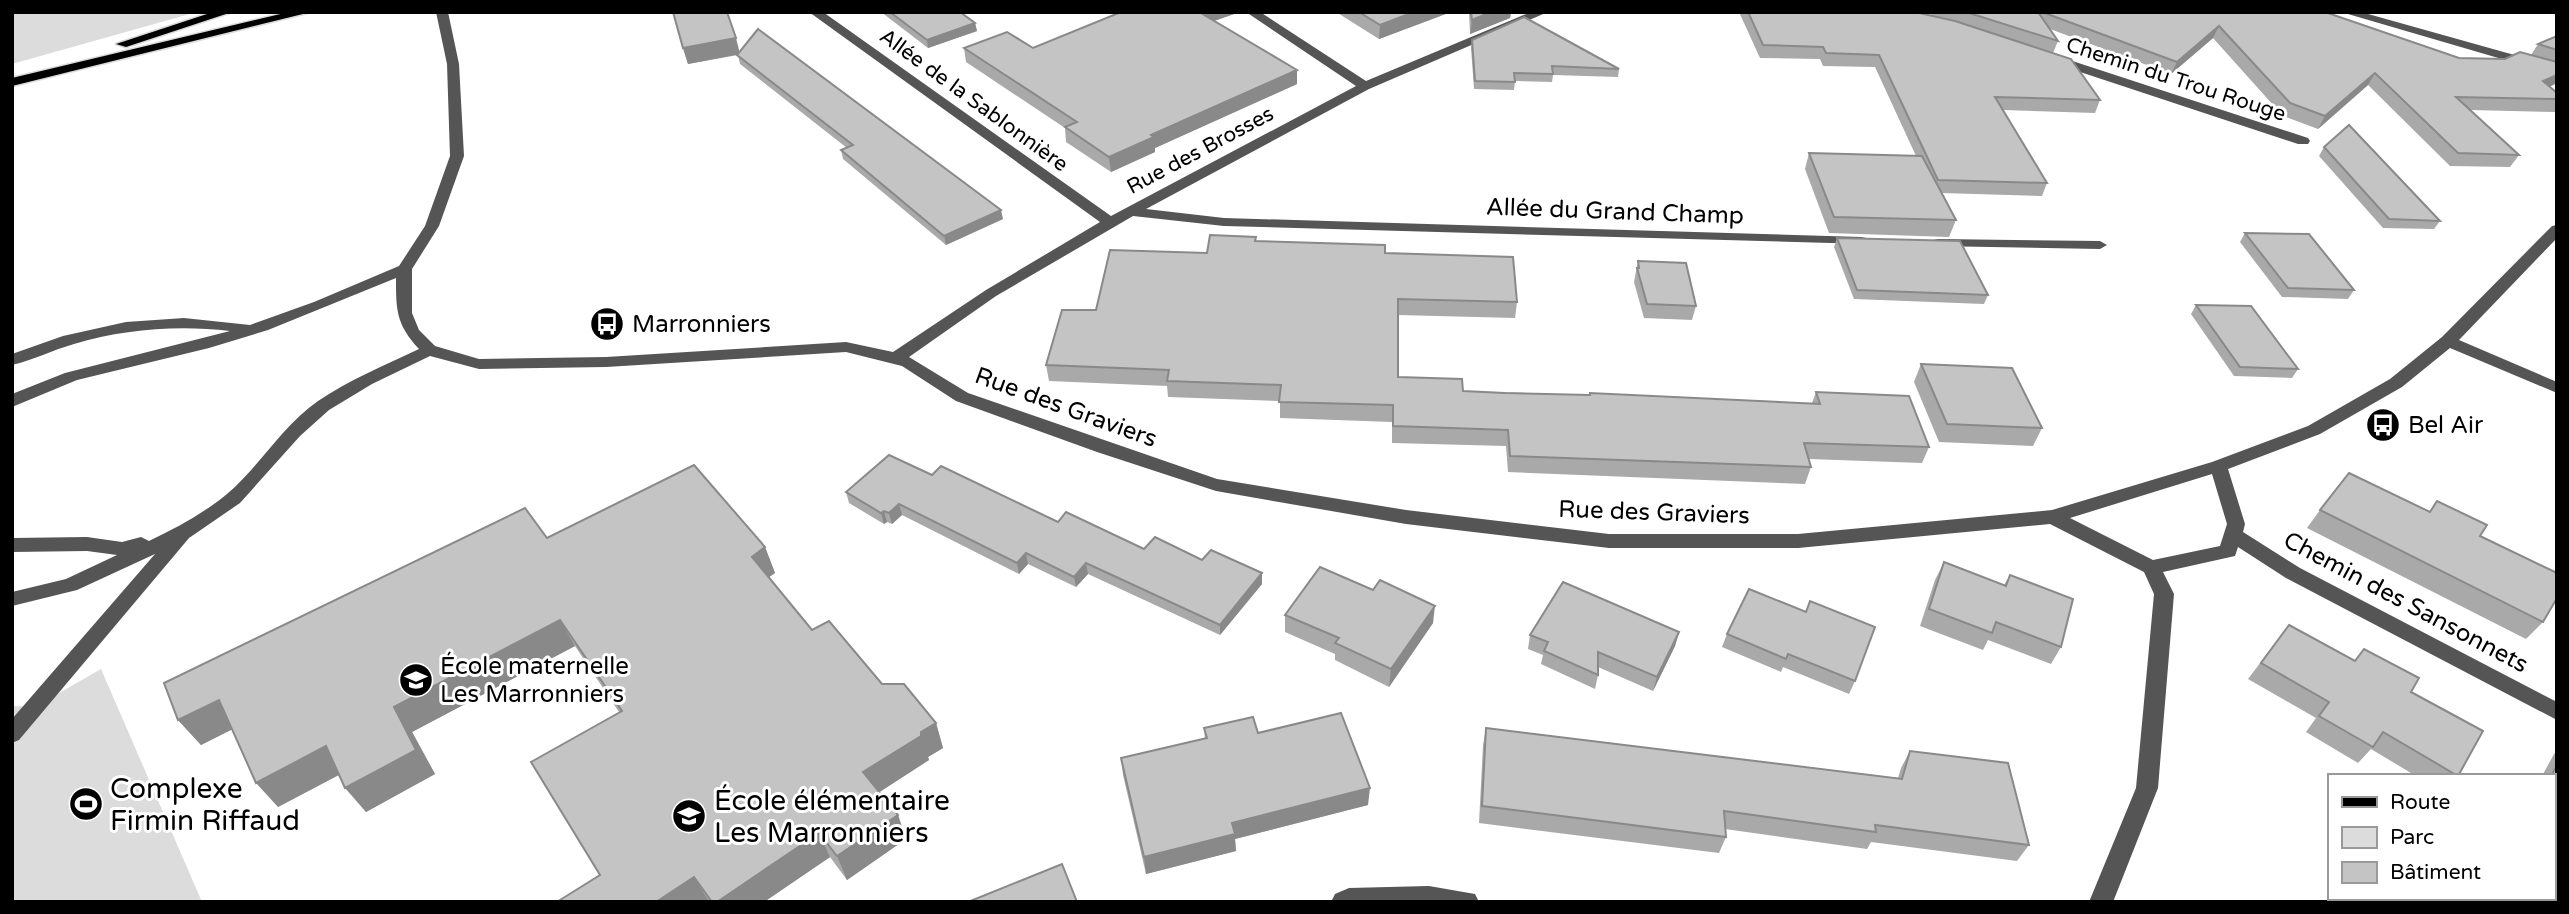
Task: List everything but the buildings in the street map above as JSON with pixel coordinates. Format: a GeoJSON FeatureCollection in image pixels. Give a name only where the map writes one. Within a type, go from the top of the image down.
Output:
{"type":"FeatureCollection","features":[{"type":"Feature","properties":{"kind":"main road"},"geometry":{"type":"LineString","coordinates":[[12,80],[226,12]]}},
{"type":"Feature","properties":{"kind":"main road"},"geometry":{"type":"LineString","coordinates":[[12,80],[304,12]]}},
{"type":"Feature","properties":{"kind":"street"},"geometry":{"type":"LineString","coordinates":[[12,401],[36,388],[100,367],[175,352],[334,302],[404,269],[432,226],[457,156],[453,64],[442,12]]}},
{"type":"Feature","properties":{"kind":"street","name":"Allée de la Sablonnière"},"geometry":{"type":"LineString","coordinates":[[815,12],[1109,222]]}},
{"type":"Feature","properties":{"kind":"street"},"geometry":{"type":"LineString","coordinates":[[1252,12],[1365,86]]}},
{"type":"Feature","properties":{"kind":"street","name":"Rue des Brosses"},"geometry":{"type":"LineString","coordinates":[[896,358],[991,292],[1109,222],[1365,86],[1542,12]]}},
{"type":"Feature","properties":{"kind":"street"},"geometry":{"type":"LineString","coordinates":[[2347,12],[2557,71]]}},
{"type":"Feature","properties":{"kind":"street","name":"Chemin du Trou Rouge"},"geometry":{"type":"LineString","coordinates":[[2047,57],[2303,141]]}},
{"type":"Feature","properties":{"kind":"street","name":"Allée du Grand Champ"},"geometry":{"type":"LineString","coordinates":[[1130,211],[1224,222],[1876,241]]}},
{"type":"Feature","properties":{"kind":"street","name":"Rue des Graviers"},"geometry":{"type":"LineString","coordinates":[[429,350],[479,364],[606,362],[846,347],[908,362],[962,397],[1216,485],[1406,517],[1609,541],[1798,541],[2052,517],[2218,466],[2314,430],[2396,383],[2448,341],[2557,229]]}},
{"type":"Feature","properties":{"kind":"street"},"geometry":{"type":"LineString","coordinates":[[1918,242],[2100,245]]}},
{"type":"Feature","properties":{"kind":"street"},"geometry":{"type":"LineString","coordinates":[[12,599],[70,585],[184,532],[234,498],[294,432],[323,406],[366,380],[429,350],[412,332],[404,313],[404,269]]}},
{"type":"Feature","properties":{"kind":"street"},"geometry":{"type":"LineString","coordinates":[[12,360],[90,334],[144,323],[205,322],[251,329]]}},
{"type":"Feature","properties":{"kind":"street"},"geometry":{"type":"LineString","coordinates":[[2448,341],[2557,388]]}},
{"type":"Feature","properties":{"kind":"street"},"geometry":{"type":"LineString","coordinates":[[2151,567],[2228,551],[2236,524],[2218,466]]}},
{"type":"Feature","properties":{"kind":"street"},"geometry":{"type":"LineString","coordinates":[[2052,517],[2151,567],[2164,594],[2147,788],[2101,902]]}},
{"type":"Feature","properties":{"kind":"street"},"geometry":{"type":"LineString","coordinates":[[12,545],[87,544],[122,549],[184,532]]}},
{"type":"Feature","properties":{"kind":"street"},"geometry":{"type":"LineString","coordinates":[[12,734],[184,532]]}},
{"type":"Feature","properties":{"kind":"street","name":"Chemin des Sansonnets"},"geometry":{"type":"LineString","coordinates":[[2233,535],[2293,573],[2557,712]]}},
{"type":"Feature","properties":{"kind":"street"},"geometry":{"type":"LineString","coordinates":[[1343,902],[1349,899],[1429,897],[1467,902]]}},
{"type":"Feature","properties":{"kind":"green space"},"geometry":{"type":"Polygon","coordinates":[[[12,12],[197,12],[12,64],[12,12]]]}},
{"type":"Feature","properties":{"kind":"green space","name":"Complexe Firmin Riffaud"},"geometry":{"type":"Polygon","coordinates":[[[101,669],[202,902],[12,902],[12,706],[35,707],[101,669]]]}},
{"type":"Feature","properties":{"kind":"place","name":"Marronniers"},"geometry":{"type":"Point","coordinates":[607,324]}},
{"type":"Feature","properties":{"kind":"place","name":"Bel Air"},"geometry":{"type":"Point","coordinates":[2383,425]}},
{"type":"Feature","properties":{"kind":"place","name":"École maternelle Les Marronniers"},"geometry":{"type":"Point","coordinates":[416,680]}},
{"type":"Feature","properties":{"kind":"place","name":"Complexe Firmin Riffaud"},"geometry":{"type":"Point","coordinates":[86,804]}},
{"type":"Feature","properties":{"kind":"place","name":"École élémentaire Les Marronniers"},"geometry":{"type":"Point","coordinates":[689,816]}}]}
